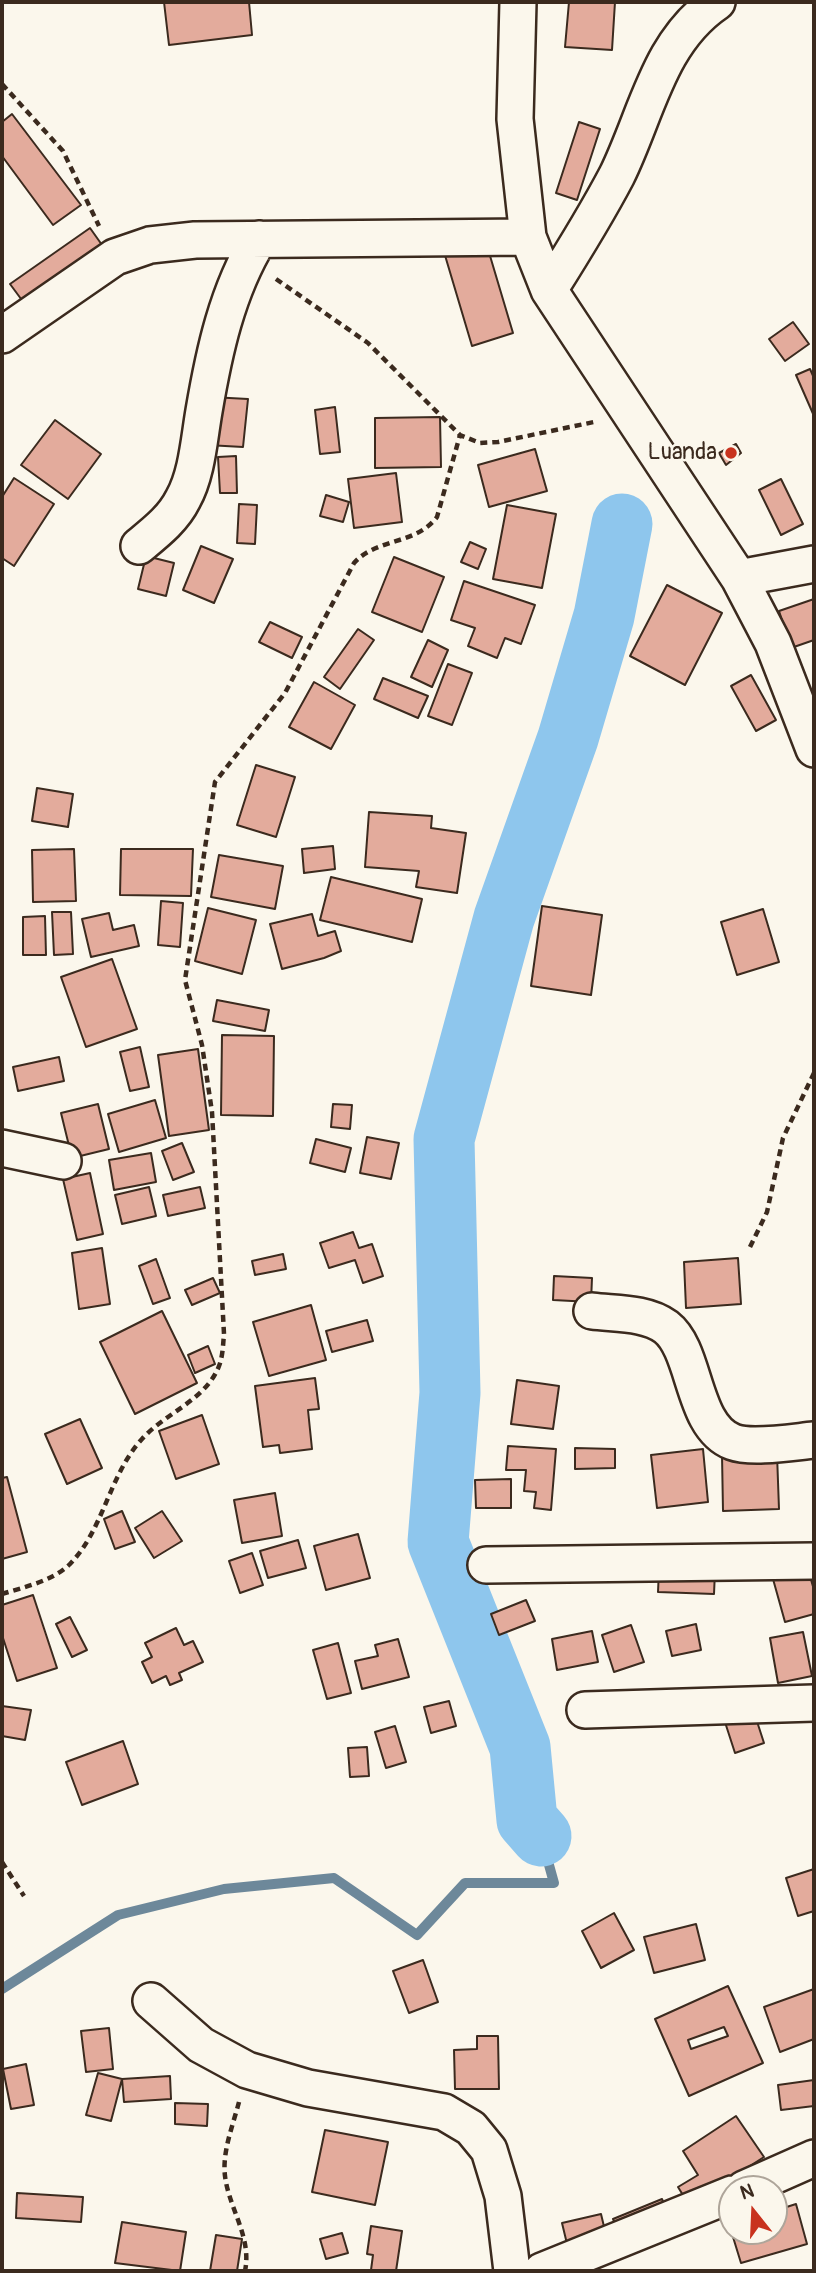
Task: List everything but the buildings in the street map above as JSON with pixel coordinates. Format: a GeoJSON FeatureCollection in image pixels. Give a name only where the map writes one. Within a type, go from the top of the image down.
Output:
{"type":"FeatureCollection","features":[{"type":"Feature","properties":{"kind":"street"},"geometry":{"type":"LineString","coordinates":[[518,2],[515,119],[528,237],[549,290],[627,413],[687,495],[739,578],[773,643],[814,749]]}},
{"type":"Feature","properties":{"kind":"street"},"geometry":{"type":"LineString","coordinates":[[549,290],[584,236],[618,172],[672,46],[696,16],[717,2]]}},
{"type":"Feature","properties":{"kind":"street"},"geometry":{"type":"LineString","coordinates":[[2,335],[114,257],[150,246],[195,240],[253,249],[528,237]]}},
{"type":"Feature","properties":{"kind":"street"},"geometry":{"type":"LineString","coordinates":[[139,546],[166,523],[184,499],[195,464],[213,361],[228,308],[253,249]]}},
{"type":"Feature","properties":{"kind":"street"},"geometry":{"type":"LineString","coordinates":[[739,578],[814,564]]}},
{"type":"Feature","properties":{"kind":"street"},"geometry":{"type":"LineString","coordinates":[[2,1148],[62,1161]]}},
{"type":"Feature","properties":{"kind":"street"},"geometry":{"type":"LineString","coordinates":[[592,1311],[645,1317],[667,1327],[678,1344],[710,1422],[733,1441],[769,1444],[814,1440]]}},
{"type":"Feature","properties":{"kind":"street"},"geometry":{"type":"LineString","coordinates":[[486,1565],[814,1561]]}},
{"type":"Feature","properties":{"kind":"street"},"geometry":{"type":"LineString","coordinates":[[585,1710],[814,1703]]}},
{"type":"Feature","properties":{"kind":"street"},"geometry":{"type":"LineString","coordinates":[[151,2001],[201,2045],[247,2070],[308,2088],[444,2112],[471,2128],[489,2150],[503,2196],[512,2271]]}},
{"type":"Feature","properties":{"kind":"street"},"geometry":{"type":"LineString","coordinates":[[776,2175],[814,2158]]}},
{"type":"Feature","properties":{"kind":"street"},"geometry":{"type":"LineString","coordinates":[[542,2271],[718,2200]]}},
{"type":"Feature","properties":{"kind":"path"},"geometry":{"type":"LineString","coordinates":[[2,84],[63,151],[114,257]]}},
{"type":"Feature","properties":{"kind":"path"},"geometry":{"type":"LineString","coordinates":[[253,249],[369,343],[460,435],[480,443],[498,442],[627,413]]}},
{"type":"Feature","properties":{"kind":"path"},"geometry":{"type":"LineString","coordinates":[[2,1594],[40,1582],[69,1565],[89,1537],[114,1479],[142,1438],[201,1392],[219,1366],[224,1334],[212,1112],[202,1045],[185,980],[215,782],[285,694],[354,563],[364,552],[416,536],[429,528],[437,517],[460,435]]}},
{"type":"Feature","properties":{"kind":"path"},"geometry":{"type":"LineString","coordinates":[[750,1247],[767,1212],[783,1138],[814,1073]]}},
{"type":"Feature","properties":{"kind":"path"},"geometry":{"type":"LineString","coordinates":[[2,1862],[24,1896]]}},
{"type":"Feature","properties":{"kind":"path"},"geometry":{"type":"LineString","coordinates":[[246,2271],[244,2233],[225,2174],[227,2150],[247,2070]]}},
{"type":"Feature","properties":{"kind":"waterway"},"geometry":{"type":"LineString","coordinates":[[541,1836],[527,1820],[520,1747],[438,1542],[450,1393],[444,1139],[504,918],[568,738],[604,616],[622,524]]}},
{"type":"Feature","properties":{"kind":"waterway"},"geometry":{"type":"LineString","coordinates":[[2,1989],[118,1915],[224,1889],[334,1878],[417,1935],[465,1883],[554,1883],[541,1836]]}},
{"type":"Feature","properties":{"kind":"place","name":"Luanda"},"geometry":{"type":"Point","coordinates":[731,453]}}]}
